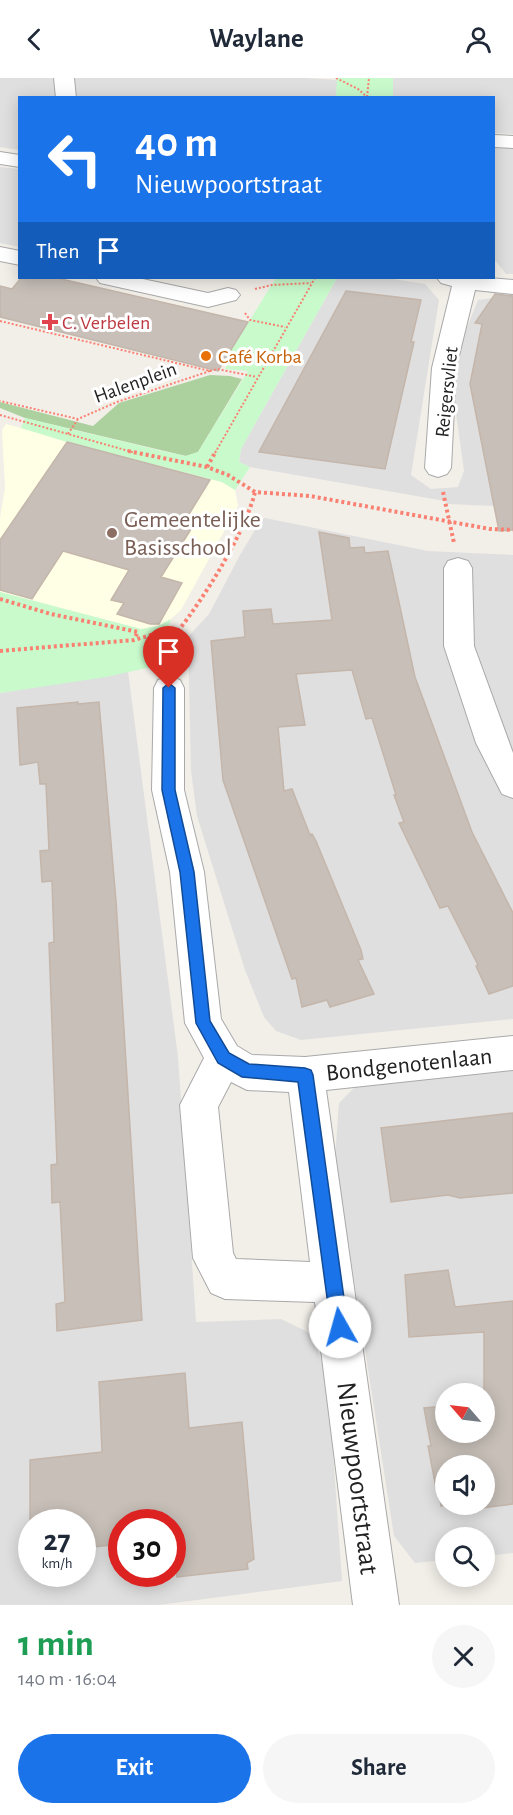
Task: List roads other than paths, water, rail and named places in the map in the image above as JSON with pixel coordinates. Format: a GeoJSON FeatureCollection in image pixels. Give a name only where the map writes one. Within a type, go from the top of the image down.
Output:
{"type":"FeatureCollection","features":[{"type":"Feature","properties":{"kind":"street"},"geometry":{"type":"LineString","coordinates":[[64,78],[66,96]]}},
{"type":"Feature","properties":{"kind":"street"},"geometry":{"type":"LineString","coordinates":[[495,141],[513,142]]}},
{"type":"Feature","properties":{"kind":"street"},"geometry":{"type":"LineString","coordinates":[[0,158],[18,161]]}},
{"type":"Feature","properties":{"kind":"street"},"geometry":{"type":"LineString","coordinates":[[0,254],[18,258]]}},
{"type":"Feature","properties":{"kind":"street"},"geometry":{"type":"LineString","coordinates":[[113,279],[208,300],[228,295]]}},
{"type":"Feature","properties":{"kind":"street"},"geometry":{"type":"LineString","coordinates":[[457,280],[513,287]]}},
{"type":"Feature","properties":{"kind":"street","name":"Reigersvliet"},"geometry":{"type":"LineString","coordinates":[[438,468],[444,369],[457,280]]}},
{"type":"Feature","properties":{"kind":"street"},"geometry":{"type":"LineString","coordinates":[[458,568],[459,646],[492,743],[513,785]]}},
{"type":"Feature","properties":{"kind":"street"},"geometry":{"type":"LineString","coordinates":[[169,688],[168,790],[187,872],[203,1023],[224,1058],[247,1072],[305,1075]]}},
{"type":"Feature","properties":{"kind":"street","name":"Bondgenotenlaan"},"geometry":{"type":"LineString","coordinates":[[305,1075],[513,1053]]}},
{"type":"Feature","properties":{"kind":"street"},"geometry":{"type":"LineString","coordinates":[[224,1058],[199,1105],[213,1258],[225,1279],[312,1282],[334,1279]]}},
{"type":"Feature","properties":{"kind":"street","name":"Nieuwpoortstraat"},"geometry":{"type":"LineString","coordinates":[[305,1075],[376,1605]]}},
{"type":"Feature","properties":{"kind":"place","name":"C. Verbelen"},"geometry":{"type":"Point","coordinates":[50,322]}},
{"type":"Feature","properties":{"kind":"place","name":"Café Korba"},"geometry":{"type":"Point","coordinates":[206,356]}},
{"type":"Feature","properties":{"kind":"place","name":"Gemeentelijke Basisschool"},"geometry":{"type":"Point","coordinates":[112,533]}}]}
